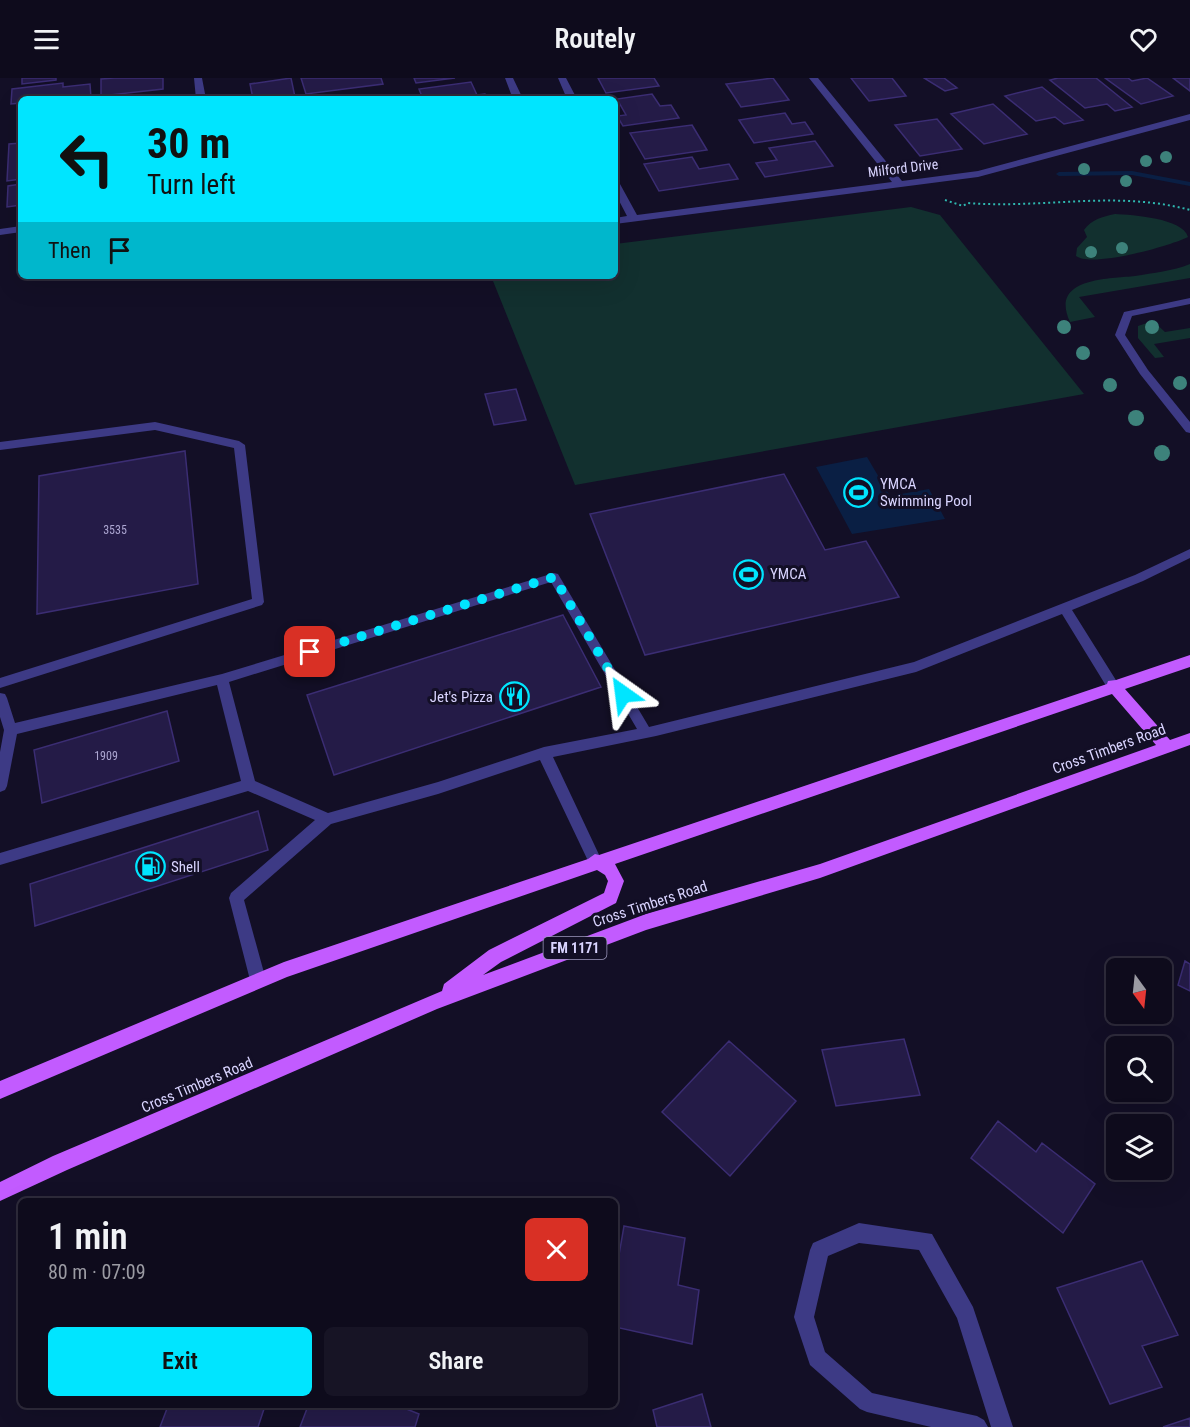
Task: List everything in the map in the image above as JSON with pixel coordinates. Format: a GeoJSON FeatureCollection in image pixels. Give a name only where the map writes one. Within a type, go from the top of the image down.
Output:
{"type":"FeatureCollection","features":[{"type":"Feature","properties":{"kind":"main road"},"geometry":{"type":"LineString","coordinates":[[0,1090],[258,980],[595,861],[1190,661]]}},
{"type":"Feature","properties":{"kind":"main road"},"geometry":{"type":"LineString","coordinates":[[1113,685],[1167,747]]}},
{"type":"Feature","properties":{"kind":"main road","name":"Cross Timbers Road"},"geometry":{"type":"LineString","coordinates":[[0,1192],[60,1163],[433,1002],[646,922],[820,871],[1190,738]]}},
{"type":"Feature","properties":{"kind":"main road"},"geometry":{"type":"LineString","coordinates":[[433,1002],[495,956],[610,898],[616,881],[611,870],[595,861]]}},
{"type":"Feature","properties":{"kind":"street"},"geometry":{"type":"LineString","coordinates":[[198,78],[201,96]]}},
{"type":"Feature","properties":{"kind":"street"},"geometry":{"type":"LineString","coordinates":[[509,78],[517,96]]}},
{"type":"Feature","properties":{"kind":"street"},"geometry":{"type":"LineString","coordinates":[[562,78],[571,96]]}},
{"type":"Feature","properties":{"kind":"street"},"geometry":{"type":"LineString","coordinates":[[813,78],[898,184]]}},
{"type":"Feature","properties":{"kind":"street","name":"Milford Drive"},"geometry":{"type":"LineString","coordinates":[[618,221],[978,174],[1190,117]]}},
{"type":"Feature","properties":{"kind":"street"},"geometry":{"type":"LineString","coordinates":[[618,190],[633,219]]}},
{"type":"Feature","properties":{"kind":"street"},"geometry":{"type":"LineString","coordinates":[[0,232],[18,229]]}},
{"type":"Feature","properties":{"kind":"street"},"geometry":{"type":"LineString","coordinates":[[977,1427],[867,1402],[817,1358],[804,1317],[820,1250],[860,1233],[925,1241],[966,1314],[1002,1427]]}},
{"type":"Feature","properties":{"kind":"lane"},"geometry":{"type":"LineString","coordinates":[[1190,301],[1128,314],[1120,335],[1144,372],[1190,429]]}},
{"type":"Feature","properties":{"kind":"lane"},"geometry":{"type":"LineString","coordinates":[[0,447],[155,426],[239,445],[258,602],[0,683]]}},
{"type":"Feature","properties":{"kind":"lane"},"geometry":{"type":"LineString","coordinates":[[258,980],[236,898],[327,819],[438,788],[544,753],[646,733],[916,667],[1138,578],[1190,553]]}},
{"type":"Feature","properties":{"kind":"lane"},"geometry":{"type":"LineString","coordinates":[[11,730],[222,680],[554,577],[646,733]]}},
{"type":"Feature","properties":{"kind":"lane"},"geometry":{"type":"LineString","coordinates":[[1065,608],[1113,685]]}},
{"type":"Feature","properties":{"kind":"lane"},"geometry":{"type":"LineString","coordinates":[[222,680],[249,785]]}},
{"type":"Feature","properties":{"kind":"lane"},"geometry":{"type":"LineString","coordinates":[[0,698],[11,730],[0,786]]}},
{"type":"Feature","properties":{"kind":"lane"},"geometry":{"type":"LineString","coordinates":[[544,753],[595,861]]}},
{"type":"Feature","properties":{"kind":"lane"},"geometry":{"type":"LineString","coordinates":[[0,859],[249,785],[327,819]]}},
{"type":"Feature","properties":{"kind":"path"},"geometry":{"type":"LineString","coordinates":[[939,198],[963,206],[968,203],[1010,207],[1124,200],[1159,201],[1190,210]]}},
{"type":"Feature","properties":{"kind":"green space"},"geometry":{"type":"Polygon","coordinates":[[[911,207],[940,215],[1084,394],[575,485],[492,279],[618,279],[618,244],[911,207]]]}},
{"type":"Feature","properties":{"kind":"green space"},"geometry":{"type":"Polygon","coordinates":[[[1115,214],[1167,222],[1184,231],[1188,237],[1149,250],[1114,258],[1085,259],[1076,256],[1077,248],[1087,237],[1084,230],[1087,226],[1098,219],[1115,214]]]}},
{"type":"Feature","properties":{"kind":"green space"},"geometry":{"type":"Polygon","coordinates":[[[1190,264],[1190,278],[1079,297],[1095,317],[1070,322],[1066,307],[1068,296],[1075,288],[1085,283],[1163,272],[1190,264]]]}},
{"type":"Feature","properties":{"kind":"green space"},"geometry":{"type":"Polygon","coordinates":[[[1153,321],[1165,332],[1190,328],[1190,338],[1154,344],[1164,357],[1155,358],[1138,338],[1138,326],[1153,321]]]}},
{"type":"Feature","properties":{"kind":"water","name":"YMCA Swimming Pool"},"geometry":{"type":"Polygon","coordinates":[[[867,457],[890,496],[929,489],[945,519],[852,534],[816,467],[867,457]]]}},
{"type":"Feature","properties":{"kind":"building"},"geometry":{"type":"Polygon","coordinates":[[[22,78],[56,78],[56,80],[22,84],[22,78]]]}},
{"type":"Feature","properties":{"kind":"building"},"geometry":{"type":"Polygon","coordinates":[[[163,78],[163,89],[101,96],[101,79],[163,78]]]}},
{"type":"Feature","properties":{"kind":"building"},"geometry":{"type":"Polygon","coordinates":[[[291,78],[295,96],[252,96],[250,84],[291,78]]]}},
{"type":"Feature","properties":{"kind":"building"},"geometry":{"type":"Polygon","coordinates":[[[301,78],[381,78],[383,84],[306,94],[301,78]]]}},
{"type":"Feature","properties":{"kind":"building"},"geometry":{"type":"Polygon","coordinates":[[[414,78],[455,78],[416,83],[414,78]]]}},
{"type":"Feature","properties":{"kind":"building"},"geometry":{"type":"Polygon","coordinates":[[[598,78],[654,78],[659,86],[606,93],[598,78]]]}},
{"type":"Feature","properties":{"kind":"building"},"geometry":{"type":"Polygon","coordinates":[[[773,78],[789,100],[741,107],[726,84],[773,78]]]}},
{"type":"Feature","properties":{"kind":"building"},"geometry":{"type":"Polygon","coordinates":[[[851,78],[892,78],[906,96],[869,101],[851,78]]]}},
{"type":"Feature","properties":{"kind":"building"},"geometry":{"type":"Polygon","coordinates":[[[924,78],[944,78],[957,88],[945,91],[924,78]]]}},
{"type":"Feature","properties":{"kind":"building"},"geometry":{"type":"Polygon","coordinates":[[[1096,78],[1132,107],[1115,111],[1107,104],[1085,108],[1050,80],[1096,78]]]}},
{"type":"Feature","properties":{"kind":"building"},"geometry":{"type":"Polygon","coordinates":[[[1105,78],[1128,78],[1132,81],[1147,78],[1173,96],[1141,104],[1105,78]]]}},
{"type":"Feature","properties":{"kind":"building"},"geometry":{"type":"Polygon","coordinates":[[[1173,78],[1190,78],[1190,91],[1173,78]]]}},
{"type":"Feature","properties":{"kind":"building"},"geometry":{"type":"Polygon","coordinates":[[[471,82],[477,95],[485,94],[486,96],[422,96],[419,89],[471,82]]]}},
{"type":"Feature","properties":{"kind":"building"},"geometry":{"type":"Polygon","coordinates":[[[63,83],[63,87],[90,84],[91,96],[18,96],[18,103],[11,104],[12,89],[63,83]]]}},
{"type":"Feature","properties":{"kind":"building"},"geometry":{"type":"Polygon","coordinates":[[[1042,87],[1083,120],[1064,124],[1055,117],[1036,121],[1005,96],[1042,87]]]}},
{"type":"Feature","properties":{"kind":"building"},"geometry":{"type":"Polygon","coordinates":[[[652,94],[660,106],[671,105],[679,118],[623,126],[618,116],[626,115],[618,99],[652,94]]]}},
{"type":"Feature","properties":{"kind":"building"},"geometry":{"type":"Polygon","coordinates":[[[993,104],[1027,134],[984,144],[951,114],[993,104]]]}},
{"type":"Feature","properties":{"kind":"building"},"geometry":{"type":"Polygon","coordinates":[[[785,113],[792,124],[805,122],[813,134],[754,143],[739,120],[785,113]]]}},
{"type":"Feature","properties":{"kind":"building"},"geometry":{"type":"Polygon","coordinates":[[[937,119],[962,149],[920,156],[895,125],[937,119]]]}},
{"type":"Feature","properties":{"kind":"building"},"geometry":{"type":"Polygon","coordinates":[[[692,125],[707,150],[645,159],[630,133],[692,125]]]}},
{"type":"Feature","properties":{"kind":"building"},"geometry":{"type":"Polygon","coordinates":[[[815,141],[833,166],[765,177],[756,163],[777,160],[769,148],[815,141]]]}},
{"type":"Feature","properties":{"kind":"building"},"geometry":{"type":"Polygon","coordinates":[[[18,143],[18,179],[7,181],[9,144],[18,143]]]}},
{"type":"Feature","properties":{"kind":"building"},"geometry":{"type":"Polygon","coordinates":[[[692,157],[699,169],[729,164],[738,179],[659,191],[644,164],[692,157]]]}},
{"type":"Feature","properties":{"kind":"building"},"geometry":{"type":"Polygon","coordinates":[[[18,184],[18,205],[7,207],[8,186],[18,184]]]}},
{"type":"Feature","properties":{"kind":"building"},"geometry":{"type":"Polygon","coordinates":[[[516,389],[526,420],[494,425],[485,394],[516,389]]]}},
{"type":"Feature","properties":{"kind":"building"},"geometry":{"type":"Polygon","coordinates":[[[185,451],[198,584],[37,614],[39,476],[185,451]]]}},
{"type":"Feature","properties":{"kind":"building","name":"YMCA"},"geometry":{"type":"Polygon","coordinates":[[[784,474],[825,550],[866,541],[899,597],[645,655],[590,514],[784,474]]]}},
{"type":"Feature","properties":{"kind":"building"},"geometry":{"type":"Polygon","coordinates":[[[563,615],[601,687],[334,775],[307,695],[563,615]]]}},
{"type":"Feature","properties":{"kind":"building"},"geometry":{"type":"Polygon","coordinates":[[[167,711],[179,761],[42,803],[34,750],[167,711]]]}},
{"type":"Feature","properties":{"kind":"building","name":"Shell"},"geometry":{"type":"Polygon","coordinates":[[[258,811],[268,850],[35,926],[30,884],[258,811]]]}},
{"type":"Feature","properties":{"kind":"building"},"geometry":{"type":"Polygon","coordinates":[[[1185,961],[1190,964],[1190,991],[1178,985],[1185,961]]]}},
{"type":"Feature","properties":{"kind":"building"},"geometry":{"type":"Polygon","coordinates":[[[904,1039],[920,1095],[836,1106],[822,1050],[904,1039]]]}},
{"type":"Feature","properties":{"kind":"building"},"geometry":{"type":"Polygon","coordinates":[[[729,1041],[796,1101],[730,1176],[662,1112],[729,1041]]]}},
{"type":"Feature","properties":{"kind":"building"},"geometry":{"type":"Polygon","coordinates":[[[998,1121],[1036,1152],[1042,1143],[1095,1184],[1063,1233],[971,1158],[998,1121]]]}},
{"type":"Feature","properties":{"kind":"building"},"geometry":{"type":"Polygon","coordinates":[[[624,1226],[685,1238],[678,1285],[699,1290],[692,1344],[618,1328],[618,1261],[624,1226]]]}},
{"type":"Feature","properties":{"kind":"building"},"geometry":{"type":"Polygon","coordinates":[[[1142,1261],[1178,1335],[1142,1346],[1162,1387],[1110,1404],[1057,1288],[1142,1261]]]}},
{"type":"Feature","properties":{"kind":"building"},"geometry":{"type":"Polygon","coordinates":[[[702,1394],[711,1427],[657,1427],[653,1410],[702,1394]]]}},
{"type":"Feature","properties":{"kind":"building"},"geometry":{"type":"Polygon","coordinates":[[[167,1408],[264,1408],[258,1427],[160,1427],[167,1408]]]}},
{"type":"Feature","properties":{"kind":"building"},"geometry":{"type":"Polygon","coordinates":[[[307,1408],[404,1408],[419,1414],[415,1427],[300,1427],[307,1408]]]}},
{"type":"Feature","properties":{"kind":"building"},"geometry":{"type":"Polygon","coordinates":[[[1190,1418],[1190,1427],[1163,1427],[1190,1418]]]}},
{"type":"Feature","properties":{"kind":"waterway"},"geometry":{"type":"LineString","coordinates":[[1059,174],[1132,173],[1190,184]]}},
{"type":"Feature","properties":{"kind":"place","name":"YMCA Swimming Pool"},"geometry":{"type":"Point","coordinates":[859,493]}},
{"type":"Feature","properties":{"kind":"place","name":"YMCA"},"geometry":{"type":"Point","coordinates":[749,574]}},
{"type":"Feature","properties":{"kind":"place","name":"Jet's Pizza"},"geometry":{"type":"Point","coordinates":[514,697]}},
{"type":"Feature","properties":{"kind":"place","name":"Shell"},"geometry":{"type":"Point","coordinates":[150,867]}},
{"type":"Feature","properties":{"kind":"route"},"geometry":{"type":"LineString","coordinates":[[310,652],[554,577],[623,694]]}}]}
